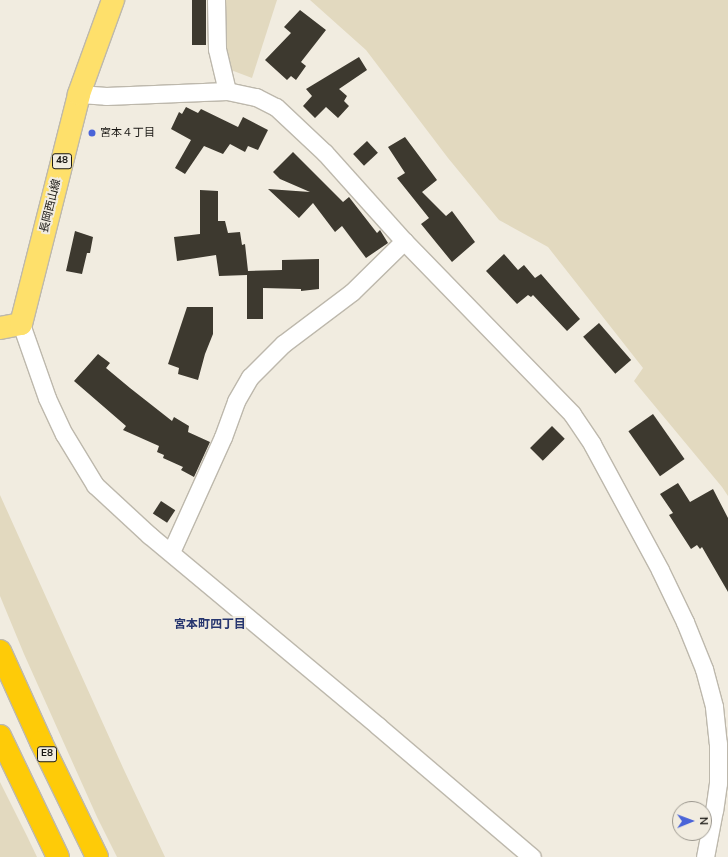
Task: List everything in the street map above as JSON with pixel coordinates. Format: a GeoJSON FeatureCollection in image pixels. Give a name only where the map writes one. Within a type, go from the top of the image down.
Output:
{"type":"FeatureCollection","features":[{"type":"Feature","properties":{"kind":"highway","name":"E8"},"geometry":{"type":"LineString","coordinates":[[0,650],[41,742],[97,857]]}},
{"type":"Feature","properties":{"kind":"highway"},"geometry":{"type":"LineString","coordinates":[[0,736],[58,857]]}},
{"type":"Feature","properties":{"kind":"main road","name":"長岡西山線"},"geometry":{"type":"LineString","coordinates":[[21,324],[79,94],[113,0]]}},
{"type":"Feature","properties":{"kind":"main road"},"geometry":{"type":"LineString","coordinates":[[0,328],[21,324]]}},
{"type":"Feature","properties":{"kind":"street"},"geometry":{"type":"LineString","coordinates":[[216,0],[217,49],[227,90]]}},
{"type":"Feature","properties":{"kind":"street"},"geometry":{"type":"LineString","coordinates":[[79,94],[106,96],[227,90],[256,97],[276,107],[325,153],[404,241],[572,414],[592,444],[660,570],[685,622],[704,669],[714,708],[718,743],[718,783],[705,857]]}},
{"type":"Feature","properties":{"kind":"street"},"geometry":{"type":"LineString","coordinates":[[171,552],[223,437],[236,401],[250,377],[283,344],[352,292],[404,241]]}},
{"type":"Feature","properties":{"kind":"street"},"geometry":{"type":"LineString","coordinates":[[21,324],[47,398],[64,434],[95,484],[112,502],[532,857]]}},
{"type":"Feature","properties":{"kind":"shaded area"},"geometry":{"type":"Polygon","coordinates":[[[221,0],[277,0],[252,78],[223,67],[221,0]]]}},
{"type":"Feature","properties":{"kind":"shaded area"},"geometry":{"type":"Polygon","coordinates":[[[310,0],[728,0],[728,496],[634,381],[643,368],[548,247],[499,220],[448,158],[366,50],[310,0]]]}},
{"type":"Feature","properties":{"kind":"shaded area"},"geometry":{"type":"Polygon","coordinates":[[[0,495],[124,770],[165,857],[117,857],[97,817],[24,654],[0,596],[0,495]]]}},
{"type":"Feature","properties":{"kind":"shaded area"},"geometry":{"type":"Polygon","coordinates":[[[0,782],[27,836],[37,857],[0,857],[0,782]]]}},
{"type":"Feature","properties":{"kind":"building"},"geometry":{"type":"Polygon","coordinates":[[[192,0],[206,0],[206,45],[192,45],[192,0]]]}},
{"type":"Feature","properties":{"kind":"building"},"geometry":{"type":"Polygon","coordinates":[[[300,10],[326,30],[301,62],[306,66],[296,80],[291,76],[287,80],[265,60],[291,33],[284,27],[300,10]]]}},
{"type":"Feature","properties":{"kind":"building"},"geometry":{"type":"Polygon","coordinates":[[[359,57],[367,70],[339,89],[347,96],[344,101],[349,106],[338,118],[326,107],[315,118],[303,106],[312,96],[306,89],[359,57]]]}},
{"type":"Feature","properties":{"kind":"building"},"geometry":{"type":"Polygon","coordinates":[[[186,107],[198,113],[201,109],[238,127],[243,117],[268,130],[258,150],[248,146],[245,152],[230,144],[223,154],[204,146],[185,174],[175,168],[191,140],[171,129],[179,112],[182,114],[186,107]]]}},
{"type":"Feature","properties":{"kind":"building"},"geometry":{"type":"Polygon","coordinates":[[[405,137],[437,180],[422,192],[446,216],[452,211],[475,242],[452,262],[421,224],[429,218],[397,178],[405,173],[388,147],[405,137]]]}},
{"type":"Feature","properties":{"kind":"building"},"geometry":{"type":"Polygon","coordinates":[[[367,141],[378,153],[364,166],[353,154],[367,141]]]}},
{"type":"Feature","properties":{"kind":"building"},"geometry":{"type":"Polygon","coordinates":[[[293,152],[343,202],[349,197],[377,233],[380,230],[388,243],[366,258],[342,226],[335,232],[313,203],[299,218],[268,189],[310,192],[280,179],[273,172],[293,152]]]}},
{"type":"Feature","properties":{"kind":"building"},"geometry":{"type":"Polygon","coordinates":[[[200,190],[218,191],[218,221],[225,221],[228,233],[240,232],[242,245],[245,244],[248,271],[282,270],[282,260],[319,259],[319,289],[301,291],[301,289],[263,288],[263,319],[247,319],[247,275],[219,276],[216,255],[177,261],[174,237],[200,234],[200,190]]]}},
{"type":"Feature","properties":{"kind":"building"},"geometry":{"type":"Polygon","coordinates":[[[75,231],[93,237],[90,253],[87,253],[82,274],[66,271],[75,231]]]}},
{"type":"Feature","properties":{"kind":"building"},"geometry":{"type":"Polygon","coordinates":[[[504,254],[518,270],[524,265],[535,278],[541,274],[580,319],[567,331],[533,295],[531,297],[528,295],[517,304],[486,271],[504,254]]]}},
{"type":"Feature","properties":{"kind":"building"},"geometry":{"type":"Polygon","coordinates":[[[187,307],[213,307],[213,334],[205,354],[198,380],[178,374],[179,368],[168,364],[187,307]]]}},
{"type":"Feature","properties":{"kind":"building"},"geometry":{"type":"Polygon","coordinates":[[[599,323],[631,360],[615,374],[583,337],[599,323]]]}},
{"type":"Feature","properties":{"kind":"building"},"geometry":{"type":"Polygon","coordinates":[[[98,354],[110,363],[106,368],[172,421],[174,417],[189,426],[188,432],[210,442],[194,477],[181,470],[183,467],[163,458],[164,455],[157,452],[159,446],[123,430],[126,426],[74,381],[98,354]]]}},
{"type":"Feature","properties":{"kind":"building"},"geometry":{"type":"Polygon","coordinates":[[[653,414],[685,459],[660,476],[628,431],[653,414]]]}},
{"type":"Feature","properties":{"kind":"building"},"geometry":{"type":"Polygon","coordinates":[[[552,426],[565,439],[543,461],[530,448],[552,426]]]}},
{"type":"Feature","properties":{"kind":"building"},"geometry":{"type":"Polygon","coordinates":[[[678,483],[690,502],[713,489],[728,518],[728,592],[702,547],[700,549],[697,545],[691,549],[669,515],[673,513],[660,494],[678,483]]]}},
{"type":"Feature","properties":{"kind":"building"},"geometry":{"type":"Polygon","coordinates":[[[161,501],[175,510],[167,523],[153,514],[161,501]]]}},
{"type":"Feature","properties":{"kind":"place","name":"宮本４丁目"},"geometry":{"type":"Point","coordinates":[92,133]}},
{"type":"Feature","properties":{"kind":"district","name":"宮本町四丁目"},"geometry":{"type":"Point","coordinates":[210,625]}}]}
